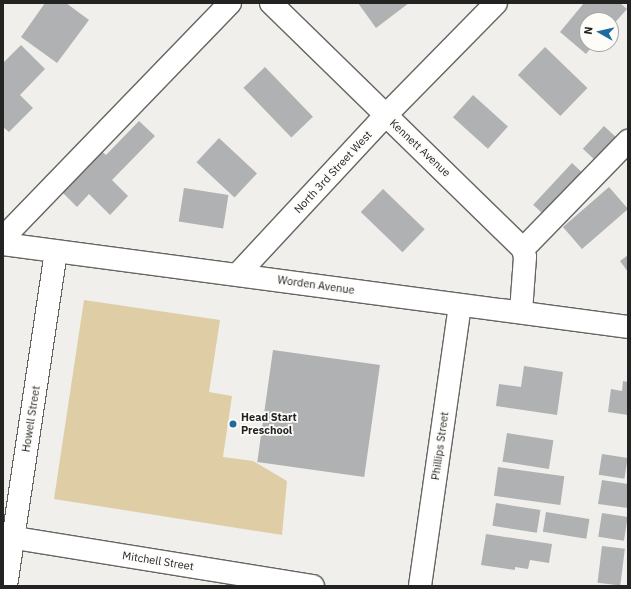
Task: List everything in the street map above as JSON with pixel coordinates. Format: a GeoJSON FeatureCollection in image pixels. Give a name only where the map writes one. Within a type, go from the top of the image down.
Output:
{"type":"FeatureCollection","features":[{"type":"Feature","properties":{"kind":"street"},"geometry":{"type":"LineString","coordinates":[[3,238],[230,3]]}},
{"type":"Feature","properties":{"kind":"street","name":"Kennett Avenue"},"geometry":{"type":"LineString","coordinates":[[271,3],[385,116],[510,233],[523,249]]}},
{"type":"Feature","properties":{"kind":"street","name":"North 3rd Street West"},"geometry":{"type":"LineString","coordinates":[[238,274],[385,116],[496,3]]}},
{"type":"Feature","properties":{"kind":"street"},"geometry":{"type":"LineString","coordinates":[[520,312],[525,257],[523,249],[628,141]]}},
{"type":"Feature","properties":{"kind":"street","name":"Worden Avenue"},"geometry":{"type":"LineString","coordinates":[[3,244],[56,252],[238,274],[460,306],[520,312],[628,327]]}},
{"type":"Feature","properties":{"kind":"street","name":"Howell Street"},"geometry":{"type":"LineString","coordinates":[[6,586],[8,537],[56,252]]}},
{"type":"Feature","properties":{"kind":"street","name":"Phillips Street"},"geometry":{"type":"LineString","coordinates":[[420,586],[460,306]]}},
{"type":"Feature","properties":{"kind":"street","name":"Mitchell Street"},"geometry":{"type":"LineString","coordinates":[[8,537],[217,578],[313,586]]}},
{"type":"Feature","properties":{"kind":"shaded area"},"geometry":{"type":"Polygon","coordinates":[[[84,300],[220,320],[209,392],[232,396],[223,457],[253,461],[287,481],[282,535],[54,499],[84,300]]]}},
{"type":"Feature","properties":{"kind":"building"},"geometry":{"type":"Polygon","coordinates":[[[45,3],[66,3],[89,20],[57,63],[21,37],[45,3]]]}},
{"type":"Feature","properties":{"kind":"building"},"geometry":{"type":"Polygon","coordinates":[[[358,3],[409,3],[376,28],[358,3]]]}},
{"type":"Feature","properties":{"kind":"building"},"geometry":{"type":"Polygon","coordinates":[[[584,3],[620,3],[627,9],[619,18],[619,12],[579,12],[579,48],[560,32],[584,3]]]}},
{"type":"Feature","properties":{"kind":"building"},"geometry":{"type":"Polygon","coordinates":[[[21,45],[45,69],[20,95],[33,108],[9,132],[3,127],[3,63],[21,45]]]}},
{"type":"Feature","properties":{"kind":"building"},"geometry":{"type":"Polygon","coordinates":[[[545,47],[587,88],[560,116],[518,75],[545,47]]]}},
{"type":"Feature","properties":{"kind":"building"},"geometry":{"type":"Polygon","coordinates":[[[265,67],[313,117],[291,137],[243,88],[265,67]]]}},
{"type":"Feature","properties":{"kind":"building"},"geometry":{"type":"Polygon","coordinates":[[[473,95],[508,126],[488,149],[453,117],[473,95]]]}},
{"type":"Feature","properties":{"kind":"building"},"geometry":{"type":"Polygon","coordinates":[[[139,121],[155,136],[112,180],[128,196],[110,215],[89,194],[77,207],[60,190],[99,149],[106,155],[139,121]]]}},
{"type":"Feature","properties":{"kind":"building"},"geometry":{"type":"Polygon","coordinates":[[[604,126],[618,139],[597,162],[583,149],[604,126]]]}},
{"type":"Feature","properties":{"kind":"building"},"geometry":{"type":"Polygon","coordinates":[[[219,138],[257,173],[235,198],[196,162],[219,138]]]}},
{"type":"Feature","properties":{"kind":"building"},"geometry":{"type":"Polygon","coordinates":[[[572,163],[587,177],[548,219],[533,205],[572,163]]]}},
{"type":"Feature","properties":{"kind":"building"},"geometry":{"type":"Polygon","coordinates":[[[609,187],[628,209],[582,249],[563,227],[609,187]]]}},
{"type":"Feature","properties":{"kind":"building"},"geometry":{"type":"Polygon","coordinates":[[[184,188],[228,195],[223,229],[179,222],[184,188]]]}},
{"type":"Feature","properties":{"kind":"building"},"geometry":{"type":"Polygon","coordinates":[[[383,189],[425,229],[402,252],[361,212],[383,189]]]}},
{"type":"Feature","properties":{"kind":"building"},"geometry":{"type":"Polygon","coordinates":[[[628,255],[628,272],[620,261],[628,255]]]}},
{"type":"Feature","properties":{"kind":"building"},"geometry":{"type":"Polygon","coordinates":[[[273,350],[380,365],[364,477],[257,462],[273,350]]]}},
{"type":"Feature","properties":{"kind":"building"},"geometry":{"type":"Polygon","coordinates":[[[524,366],[563,372],[557,415],[496,406],[499,384],[521,387],[524,366]]]}},
{"type":"Feature","properties":{"kind":"building"},"geometry":{"type":"Polygon","coordinates":[[[623,381],[628,382],[628,415],[608,412],[611,389],[622,391],[623,381]]]}},
{"type":"Feature","properties":{"kind":"building"},"geometry":{"type":"Polygon","coordinates":[[[507,433],[553,440],[549,469],[502,462],[507,433]]]}},
{"type":"Feature","properties":{"kind":"building"},"geometry":{"type":"Polygon","coordinates":[[[602,454],[628,458],[624,479],[599,475],[602,454]]]}},
{"type":"Feature","properties":{"kind":"building"},"geometry":{"type":"Polygon","coordinates":[[[498,467],[564,476],[560,505],[494,496],[498,467]]]}},
{"type":"Feature","properties":{"kind":"building"},"geometry":{"type":"Polygon","coordinates":[[[602,480],[628,484],[628,508],[598,504],[602,480]]]}},
{"type":"Feature","properties":{"kind":"building"},"geometry":{"type":"Polygon","coordinates":[[[496,503],[540,510],[537,533],[492,526],[496,503]]]}},
{"type":"Feature","properties":{"kind":"building"},"geometry":{"type":"Polygon","coordinates":[[[546,512],[589,519],[586,539],[543,532],[546,512]]]}},
{"type":"Feature","properties":{"kind":"building"},"geometry":{"type":"Polygon","coordinates":[[[602,513],[628,517],[624,541],[598,537],[602,513]]]}},
{"type":"Feature","properties":{"kind":"building"},"geometry":{"type":"Polygon","coordinates":[[[486,534],[552,544],[549,563],[530,560],[528,569],[515,567],[515,570],[481,565],[486,534]]]}},
{"type":"Feature","properties":{"kind":"building"},"geometry":{"type":"Polygon","coordinates":[[[602,546],[625,549],[620,586],[597,583],[602,546]]]}},
{"type":"Feature","properties":{"kind":"place","name":"Head Start Preschool"},"geometry":{"type":"Point","coordinates":[233,424]}}]}
